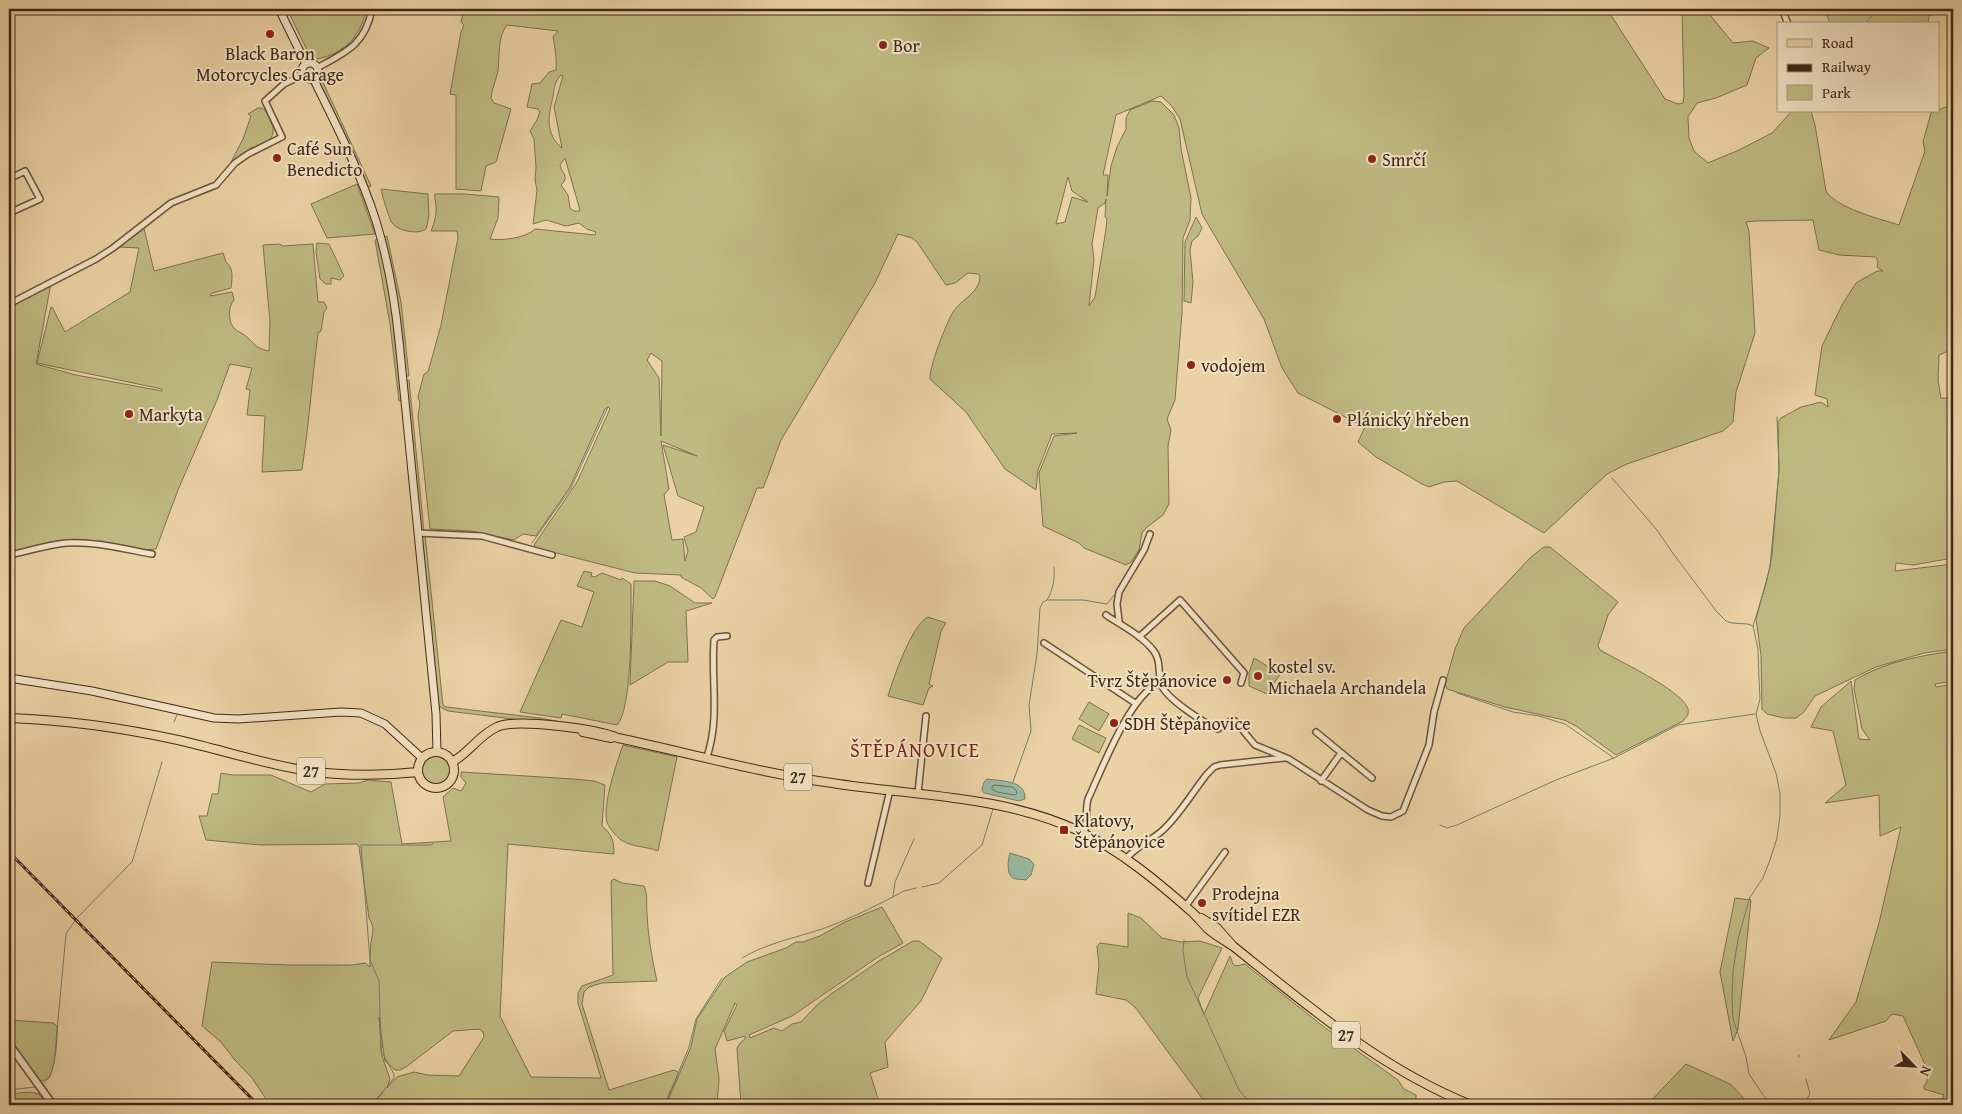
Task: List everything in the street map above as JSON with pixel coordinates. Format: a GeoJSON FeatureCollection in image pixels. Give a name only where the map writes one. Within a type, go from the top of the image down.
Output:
{"type":"FeatureCollection","features":[{"type":"Feature","properties":{"kind":"main road"},"geometry":{"type":"LineString","coordinates":[[280,9],[306,64]]}},
{"type":"Feature","properties":{"kind":"main road"},"geometry":{"type":"LineString","coordinates":[[312,63],[317,68],[317,74],[313,78],[308,79],[302,75],[302,69],[306,64],[312,63]]}},
{"type":"Feature","properties":{"kind":"main road"},"geometry":{"type":"LineString","coordinates":[[313,78],[365,189],[387,260],[396,312],[422,533],[437,722],[437,752]]}},
{"type":"Feature","properties":{"kind":"main road"},"geometry":{"type":"LineString","coordinates":[[9,678],[92,692],[214,718],[238,720],[341,712],[361,714],[385,724],[422,758]]}},
{"type":"Feature","properties":{"kind":"main road","name":"27"},"geometry":{"type":"LineString","coordinates":[[9,718],[78,723],[130,731],[308,771],[368,775],[418,772]]}},
{"type":"Feature","properties":{"kind":"main road","name":"27"},"geometry":{"type":"LineString","coordinates":[[452,762],[489,731],[504,724],[528,723],[570,729],[600,737],[618,738],[811,780],[969,800],[1005,807],[1049,820],[1084,833],[1126,859],[1194,914],[1212,932],[1233,946],[1331,1024],[1367,1050],[1406,1074],[1471,1105]]}},
{"type":"Feature","properties":{"kind":"main road"},"geometry":{"type":"LineString","coordinates":[[437,752],[446,755],[452,762],[453,769],[452,776],[447,783],[442,786],[433,787],[421,780],[418,772],[422,758],[429,753],[437,752]]}},
{"type":"Feature","properties":{"kind":"street"},"geometry":{"type":"LineString","coordinates":[[317,68],[354,47],[365,31],[372,9]]}},
{"type":"Feature","properties":{"kind":"street"},"geometry":{"type":"LineString","coordinates":[[1779,9],[1784,14],[1787,22]]}},
{"type":"Feature","properties":{"kind":"street"},"geometry":{"type":"LineString","coordinates":[[9,304],[96,259],[170,203],[216,185],[235,163],[248,154],[282,137],[265,100],[284,84],[302,75]]}},
{"type":"Feature","properties":{"kind":"street"},"geometry":{"type":"LineString","coordinates":[[9,179],[25,171],[40,199],[9,213]]}},
{"type":"Feature","properties":{"kind":"street"},"geometry":{"type":"LineString","coordinates":[[422,533],[482,536],[552,555]]}},
{"type":"Feature","properties":{"kind":"street"},"geometry":{"type":"LineString","coordinates":[[1119,621],[1117,604],[1119,592],[1144,550],[1150,534]]}},
{"type":"Feature","properties":{"kind":"street"},"geometry":{"type":"LineString","coordinates":[[9,555],[53,545],[74,543],[96,544],[152,554]]}},
{"type":"Feature","properties":{"kind":"street"},"geometry":{"type":"LineString","coordinates":[[1140,637],[1180,600],[1244,673],[1241,683]]}},
{"type":"Feature","properties":{"kind":"street"},"geometry":{"type":"LineString","coordinates":[[1106,615],[1119,621],[1140,637],[1156,654],[1160,682],[1162,688],[1170,697],[1217,729],[1220,729],[1232,720],[1234,721],[1255,745],[1285,758],[1368,810],[1382,816],[1391,817],[1403,811],[1428,745],[1434,712],[1443,680]]}},
{"type":"Feature","properties":{"kind":"street"},"geometry":{"type":"LineString","coordinates":[[707,758],[712,742],[715,716],[714,640],[717,637],[727,636]]}},
{"type":"Feature","properties":{"kind":"street"},"geometry":{"type":"LineString","coordinates":[[1044,643],[1135,702]]}},
{"type":"Feature","properties":{"kind":"street"},"geometry":{"type":"LineString","coordinates":[[1084,833],[1088,799],[1135,702],[1150,687],[1160,682]]}},
{"type":"Feature","properties":{"kind":"street"},"geometry":{"type":"LineString","coordinates":[[918,793],[926,716]]}},
{"type":"Feature","properties":{"kind":"street"},"geometry":{"type":"LineString","coordinates":[[1316,732],[1372,778]]}},
{"type":"Feature","properties":{"kind":"street"},"geometry":{"type":"LineString","coordinates":[[1321,781],[1341,753]]}},
{"type":"Feature","properties":{"kind":"street"},"geometry":{"type":"LineString","coordinates":[[1126,859],[1134,849],[1169,825],[1207,774],[1214,768],[1266,759],[1285,758]]}},
{"type":"Feature","properties":{"kind":"street"},"geometry":{"type":"LineString","coordinates":[[868,883],[890,790]]}},
{"type":"Feature","properties":{"kind":"street"},"geometry":{"type":"LineString","coordinates":[[1185,907],[1225,852]]}},
{"type":"Feature","properties":{"kind":"street"},"geometry":{"type":"LineString","coordinates":[[9,1044],[53,1105]]}},
{"type":"Feature","properties":{"kind":"green space"},"geometry":{"type":"Polygon","coordinates":[[[287,9],[366,9],[360,27],[350,42],[335,53],[317,59],[311,56],[307,50],[287,9]]]}},
{"type":"Feature","properties":{"kind":"green space"},"geometry":{"type":"Polygon","coordinates":[[[464,9],[1607,9],[1665,99],[1678,104],[1683,103],[1684,96],[1682,9],[1715,9],[1710,15],[1733,43],[1753,41],[1769,48],[1756,58],[1747,85],[1716,98],[1697,103],[1688,117],[1689,138],[1694,151],[1708,163],[1772,133],[1791,112],[1811,112],[1826,191],[1831,197],[1848,208],[1899,225],[1925,151],[1923,142],[1931,113],[1940,112],[1940,109],[1953,104],[1953,349],[1939,355],[1938,381],[1941,398],[1953,398],[1953,558],[1913,565],[1896,563],[1895,571],[1953,564],[1953,649],[1924,653],[1876,667],[1815,696],[1804,712],[1796,718],[1784,718],[1767,714],[1762,709],[1761,655],[1756,619],[1770,567],[1779,472],[1778,422],[1781,418],[1801,407],[1821,402],[1828,407],[1827,399],[1815,395],[1822,346],[1842,305],[1856,283],[1877,271],[1883,271],[1877,267],[1876,257],[1839,255],[1819,250],[1813,220],[1746,222],[1749,231],[1755,333],[1736,392],[1733,422],[1723,431],[1627,464],[1607,474],[1544,533],[1457,481],[1444,482],[1429,487],[1422,484],[1376,457],[1358,442],[1365,427],[1298,393],[1282,368],[1264,319],[1202,214],[1180,119],[1171,105],[1161,96],[1116,115],[1103,175],[1108,175],[1107,196],[1111,166],[1117,147],[1126,129],[1126,118],[1130,110],[1152,101],[1161,102],[1174,115],[1179,128],[1181,149],[1191,198],[1190,220],[1183,238],[1182,313],[1175,400],[1167,419],[1171,430],[1168,446],[1169,504],[1163,515],[1142,533],[1139,550],[1131,562],[1126,565],[1084,548],[1079,543],[1043,526],[1039,473],[1054,436],[1077,433],[1052,434],[1038,470],[1036,490],[1005,469],[966,412],[930,379],[935,356],[950,318],[956,307],[977,287],[980,276],[968,273],[955,283],[946,285],[917,242],[912,238],[898,234],[875,283],[781,440],[763,488],[757,488],[713,599],[701,588],[681,577],[681,575],[635,573],[537,548],[534,545],[577,482],[610,409],[608,407],[605,409],[570,487],[536,536],[523,534],[514,540],[472,531],[430,529],[418,416],[420,403],[418,397],[424,374],[428,372],[441,325],[458,238],[457,231],[431,231],[436,212],[435,194],[499,197],[498,218],[490,239],[514,238],[526,235],[535,229],[595,235],[596,232],[587,229],[579,223],[566,226],[546,220],[533,224],[537,190],[534,139],[530,131],[540,112],[538,109],[527,107],[532,84],[540,83],[549,72],[556,70],[553,37],[558,31],[507,25],[500,41],[498,71],[491,98],[494,103],[511,109],[496,162],[486,166],[481,191],[456,189],[456,95],[450,94],[461,32],[464,25],[461,22],[464,9]],[[561,75],[554,88],[549,124],[553,137],[562,148],[554,107],[563,76],[561,75]],[[565,158],[560,165],[565,175],[564,182],[561,185],[568,195],[570,208],[574,211],[579,211],[565,158]],[[1068,177],[1056,224],[1065,222],[1072,197],[1088,202],[1072,191],[1068,177]],[[1106,199],[1105,203],[1098,208],[1092,244],[1094,259],[1089,306],[1095,297],[1106,229],[1106,199]],[[651,353],[647,360],[659,378],[661,436],[662,361],[651,353]],[[661,441],[669,489],[664,495],[672,540],[683,539],[685,561],[688,551],[684,537],[696,532],[704,507],[678,496],[663,445],[697,456],[661,441]]]}},
{"type":"Feature","properties":{"kind":"green space"},"geometry":{"type":"Polygon","coordinates":[[[1811,9],[1930,9],[1928,22],[1830,22],[1826,14],[1811,9]]]}},
{"type":"Feature","properties":{"kind":"green space"},"geometry":{"type":"Polygon","coordinates":[[[321,72],[321,78],[371,186],[367,187],[320,86],[319,78],[321,72]]]}},
{"type":"Feature","properties":{"kind":"green space"},"geometry":{"type":"Polygon","coordinates":[[[258,108],[262,108],[267,114],[273,127],[272,136],[263,144],[254,149],[252,147],[231,162],[243,139],[251,116],[248,114],[258,108]]]}},
{"type":"Feature","properties":{"kind":"green space"},"geometry":{"type":"Polygon","coordinates":[[[357,184],[375,234],[327,238],[311,204],[357,184]]]}},
{"type":"Feature","properties":{"kind":"green space"},"geometry":{"type":"Polygon","coordinates":[[[381,189],[428,194],[429,216],[426,229],[413,232],[395,226],[389,217],[381,189]]]}},
{"type":"Feature","properties":{"kind":"green space"},"geometry":{"type":"Polygon","coordinates":[[[1196,217],[1202,228],[1198,236],[1192,241],[1190,250],[1193,282],[1191,303],[1184,301],[1185,242],[1196,217]]]}},
{"type":"Feature","properties":{"kind":"green space"},"geometry":{"type":"Polygon","coordinates":[[[143,224],[154,271],[223,253],[231,270],[231,288],[212,293],[210,296],[232,292],[234,300],[229,313],[233,327],[258,347],[269,351],[270,321],[263,245],[313,244],[318,302],[324,302],[327,308],[324,312],[321,331],[318,333],[302,470],[262,472],[265,416],[247,415],[250,390],[246,389],[252,368],[230,364],[156,549],[133,551],[74,543],[9,555],[9,304],[51,283],[36,364],[76,375],[162,391],[162,389],[37,363],[51,307],[65,332],[130,292],[139,248],[118,247],[143,224]]]}},
{"type":"Feature","properties":{"kind":"green space"},"geometry":{"type":"Polygon","coordinates":[[[387,236],[401,302],[409,376],[406,376],[384,237],[387,236]]]}},
{"type":"Feature","properties":{"kind":"green space"},"geometry":{"type":"Polygon","coordinates":[[[378,239],[389,286],[402,400],[399,401],[390,324],[375,240],[378,239]]]}},
{"type":"Feature","properties":{"kind":"green space"},"geometry":{"type":"Polygon","coordinates":[[[317,243],[329,244],[344,276],[340,280],[331,278],[331,284],[326,284],[320,279],[316,252],[317,243]]]}},
{"type":"Feature","properties":{"kind":"green space"},"geometry":{"type":"Polygon","coordinates":[[[409,380],[424,531],[421,531],[406,381],[409,380]]]}},
{"type":"Feature","properties":{"kind":"green space"},"geometry":{"type":"Polygon","coordinates":[[[421,535],[425,535],[443,705],[446,707],[540,718],[588,727],[448,711],[440,707],[437,701],[421,535]]]}},
{"type":"Feature","properties":{"kind":"green space"},"geometry":{"type":"Polygon","coordinates":[[[1544,547],[1550,547],[1618,602],[1608,615],[1598,646],[1600,650],[1673,692],[1688,709],[1688,715],[1683,721],[1616,755],[1576,726],[1564,720],[1505,707],[1447,689],[1445,684],[1455,649],[1464,628],[1531,557],[1544,547]]]}},
{"type":"Feature","properties":{"kind":"green space"},"geometry":{"type":"Polygon","coordinates":[[[584,571],[592,573],[591,576],[595,577],[602,573],[621,580],[622,578],[631,584],[631,636],[628,680],[626,700],[617,725],[562,714],[561,718],[520,712],[561,620],[582,627],[594,592],[577,586],[584,571]]]}},
{"type":"Feature","properties":{"kind":"green space"},"geometry":{"type":"Polygon","coordinates":[[[634,581],[655,581],[670,586],[695,603],[712,603],[686,611],[688,662],[668,662],[630,685],[634,581]]]}},
{"type":"Feature","properties":{"kind":"green space"},"geometry":{"type":"Polygon","coordinates":[[[928,617],[946,623],[941,631],[929,684],[933,686],[929,688],[923,705],[888,696],[910,641],[922,622],[928,617]]]}},
{"type":"Feature","properties":{"kind":"green space"},"geometry":{"type":"Polygon","coordinates":[[[1953,651],[1953,681],[1935,684],[1936,687],[1953,684],[1953,1105],[1939,1105],[1944,1095],[1924,1089],[1927,1082],[1927,1069],[1903,1016],[1892,1014],[1886,1021],[1829,1040],[1856,1002],[1879,923],[1901,827],[1880,836],[1879,795],[1825,803],[1846,785],[1833,731],[1811,727],[1821,707],[1851,681],[1859,739],[1870,740],[1862,729],[1854,689],[1855,680],[1890,664],[1953,651]]]}},
{"type":"Feature","properties":{"kind":"green space"},"geometry":{"type":"Polygon","coordinates":[[[1254,658],[1280,674],[1267,694],[1249,686],[1249,673],[1254,658]]]}},
{"type":"Feature","properties":{"kind":"green space"},"geometry":{"type":"Polygon","coordinates":[[[1089,702],[1109,714],[1099,731],[1079,719],[1089,702]]]}},
{"type":"Feature","properties":{"kind":"green space"},"geometry":{"type":"Polygon","coordinates":[[[1079,725],[1106,738],[1099,753],[1072,739],[1079,725]]]}},
{"type":"Feature","properties":{"kind":"green space"},"geometry":{"type":"Polygon","coordinates":[[[623,745],[677,757],[658,851],[621,840],[607,822],[608,795],[623,745]]]}},
{"type":"Feature","properties":{"kind":"green space"},"geometry":{"type":"Polygon","coordinates":[[[436,756],[446,760],[450,770],[446,780],[436,784],[426,780],[422,770],[426,760],[436,756]]]}},
{"type":"Feature","properties":{"kind":"green space"},"geometry":{"type":"Polygon","coordinates":[[[461,772],[574,779],[594,781],[605,785],[602,826],[612,838],[614,854],[508,844],[500,1016],[531,1077],[601,1078],[578,1003],[578,993],[582,986],[613,975],[611,881],[614,879],[622,883],[644,886],[649,939],[657,981],[602,983],[589,987],[584,992],[582,1004],[609,1090],[674,1070],[678,1072],[677,1077],[664,1105],[372,1105],[383,1092],[371,1105],[270,1105],[252,1078],[221,1042],[202,1026],[212,962],[288,965],[352,965],[365,963],[370,967],[370,948],[373,932],[357,844],[261,845],[206,840],[199,816],[207,816],[212,794],[218,794],[221,773],[232,775],[271,775],[311,792],[325,784],[359,783],[368,780],[391,782],[402,844],[451,841],[443,797],[453,788],[461,791],[466,783],[461,777],[461,772]],[[379,1017],[382,1056],[390,1079],[387,1088],[397,1077],[414,1072],[427,1075],[459,1076],[484,1037],[483,1032],[479,1029],[453,1031],[406,1067],[395,1070],[385,1061],[379,1017]]]}},
{"type":"Feature","properties":{"kind":"green space"},"geometry":{"type":"Polygon","coordinates":[[[1735,898],[1751,900],[1738,1029],[1733,1041],[1720,972],[1735,898]]]}},
{"type":"Feature","properties":{"kind":"green space"},"geometry":{"type":"Polygon","coordinates":[[[882,907],[903,943],[878,957],[792,1016],[749,1035],[750,1038],[774,1028],[782,1031],[792,1024],[801,1022],[817,1005],[831,994],[879,961],[913,941],[919,941],[942,958],[921,1001],[885,1042],[888,1067],[870,1073],[880,1105],[741,1105],[737,1048],[745,1039],[745,1036],[727,1041],[724,1031],[737,1005],[735,1003],[715,1049],[719,1079],[717,1105],[666,1105],[691,1047],[697,1019],[725,977],[747,962],[786,948],[796,942],[803,942],[820,936],[845,922],[882,907]]]}},
{"type":"Feature","properties":{"kind":"green space"},"geometry":{"type":"Polygon","coordinates":[[[1128,913],[1141,918],[1162,938],[1181,942],[1200,941],[1222,948],[1198,998],[1204,1014],[1230,956],[1233,964],[1236,966],[1245,964],[1324,1027],[1398,1080],[1404,1089],[1416,1095],[1413,1105],[1207,1105],[1135,1007],[1126,1000],[1096,994],[1099,965],[1097,946],[1100,943],[1128,947],[1128,913]]]}},
{"type":"Feature","properties":{"kind":"green space"},"geometry":{"type":"Polygon","coordinates":[[[9,1020],[53,1023],[57,1026],[54,1061],[48,1078],[41,1081],[38,1079],[9,1037],[9,1020]]]}},
{"type":"Feature","properties":{"kind":"green space"},"geometry":{"type":"Polygon","coordinates":[[[1686,1064],[1730,1084],[1750,1105],[1647,1105],[1686,1064]]]}},
{"type":"Feature","properties":{"kind":"green space"},"geometry":{"type":"Polygon","coordinates":[[[30,1092],[39,1094],[47,1105],[9,1105],[9,1094],[30,1092]]]}},
{"type":"Feature","properties":{"kind":"water"},"geometry":{"type":"Polygon","coordinates":[[[987,779],[1005,781],[1017,785],[1024,793],[1025,799],[1019,801],[984,793],[982,790],[987,779]]]}},
{"type":"Feature","properties":{"kind":"water"},"geometry":{"type":"Polygon","coordinates":[[[1010,853],[1029,859],[1034,864],[1031,875],[1026,880],[1014,879],[1009,873],[1010,853]]]}},
{"type":"Feature","properties":{"kind":"waterway"},"geometry":{"type":"LineString","coordinates":[[1866,22],[1879,9]]}},
{"type":"Feature","properties":{"kind":"waterway"},"geometry":{"type":"LineString","coordinates":[[532,543],[571,488],[608,407]]}},
{"type":"Feature","properties":{"kind":"waterway"},"geometry":{"type":"LineString","coordinates":[[1770,1105],[1749,1074],[1746,1057],[1733,1019],[1732,1000],[1733,971],[1738,939],[1750,897],[1763,878],[1770,860],[1777,838],[1780,816],[1780,794],[1776,773],[1760,731],[1756,714],[1760,699],[1758,649],[1753,626],[1766,584],[1772,556],[1779,469],[1777,417]]}},
{"type":"Feature","properties":{"kind":"waterway"},"geometry":{"type":"LineString","coordinates":[[1612,478],[1657,530],[1717,612],[1726,621],[1753,626]]}},
{"type":"Feature","properties":{"kind":"waterway"},"geometry":{"type":"LineString","coordinates":[[1013,782],[1031,731],[1029,705],[1037,654],[1040,608],[1051,592],[1054,580],[1054,567]]}},
{"type":"Feature","properties":{"kind":"waterway"},"geometry":{"type":"LineString","coordinates":[[1048,600],[1083,600],[1107,604],[1114,595]]}},
{"type":"Feature","properties":{"kind":"waterway"},"geometry":{"type":"LineString","coordinates":[[1457,693],[1513,712],[1539,716],[1565,724],[1614,758]]}},
{"type":"Feature","properties":{"kind":"waterway"},"geometry":{"type":"LineString","coordinates":[[1440,825],[1447,828],[1457,825],[1556,780],[1614,758],[1678,725],[1755,714]]}},
{"type":"Feature","properties":{"kind":"waterway"},"geometry":{"type":"LineString","coordinates":[[174,722],[177,715]]}},
{"type":"Feature","properties":{"kind":"waterway"},"geometry":{"type":"LineString","coordinates":[[43,1083],[50,1077],[54,1063],[66,934],[76,919],[132,862],[162,762]]}},
{"type":"Feature","properties":{"kind":"waterway"},"geometry":{"type":"LineString","coordinates":[[922,887],[939,883],[982,845],[993,809]]}},
{"type":"Feature","properties":{"kind":"waterway"},"geometry":{"type":"LineString","coordinates":[[893,896],[895,882],[914,839]]}},
{"type":"Feature","properties":{"kind":"waterway"},"geometry":{"type":"LineString","coordinates":[[1134,840],[1142,842]]}},
{"type":"Feature","properties":{"kind":"waterway"},"geometry":{"type":"LineString","coordinates":[[372,1105],[394,1078],[394,1074],[381,1051],[379,981],[370,960],[361,845],[431,845],[433,843]]}},
{"type":"Feature","properties":{"kind":"waterway"},"geometry":{"type":"LineString","coordinates":[[742,958],[771,945],[832,925],[864,912],[904,891],[916,888]]}},
{"type":"Feature","properties":{"kind":"waterway"},"geometry":{"type":"LineString","coordinates":[[1184,940],[1183,951],[1187,977],[1239,1090],[1252,1105]]}},
{"type":"Feature","properties":{"kind":"waterway"},"geometry":{"type":"LineString","coordinates":[[665,1105],[689,1047],[696,1019],[722,978]]}},
{"type":"Feature","properties":{"kind":"waterway"},"geometry":{"type":"LineString","coordinates":[[1803,1105],[1810,1094],[1806,1079]]}},
{"type":"Feature","properties":{"kind":"waterway"},"geometry":{"type":"LineString","coordinates":[[9,1090],[35,1087]]}},
{"type":"Feature","properties":{"kind":"railway"},"geometry":{"type":"LineString","coordinates":[[9,852],[258,1105]]}},
{"type":"Feature","properties":{"kind":"place","name":"Black Baron Motorcycles Garage"},"geometry":{"type":"Point","coordinates":[270,34]}},
{"type":"Feature","properties":{"kind":"place","name":"Bor"},"geometry":{"type":"Point","coordinates":[883,45]}},
{"type":"Feature","properties":{"kind":"place","name":"Café Sun Benedicto"},"geometry":{"type":"Point","coordinates":[277,158]}},
{"type":"Feature","properties":{"kind":"place","name":"Smrčí"},"geometry":{"type":"Point","coordinates":[1372,159]}},
{"type":"Feature","properties":{"kind":"place","name":"vodojem"},"geometry":{"type":"Point","coordinates":[1191,365]}},
{"type":"Feature","properties":{"kind":"place","name":"Markyta"},"geometry":{"type":"Point","coordinates":[129,414]}},
{"type":"Feature","properties":{"kind":"place","name":"Plánický hřeben"},"geometry":{"type":"Point","coordinates":[1337,419]}},
{"type":"Feature","properties":{"kind":"place","name":"kostel sv. Michaela Archandela"},"geometry":{"type":"Point","coordinates":[1258,676]}},
{"type":"Feature","properties":{"kind":"place","name":"Tvrz Štěpánovice"},"geometry":{"type":"Point","coordinates":[1227,680]}},
{"type":"Feature","properties":{"kind":"place","name":"SDH Štěpánovice"},"geometry":{"type":"Point","coordinates":[1114,723]}},
{"type":"Feature","properties":{"kind":"place","name":"Klatovy, Štěpánovice"},"geometry":{"type":"Point","coordinates":[1064,830]}},
{"type":"Feature","properties":{"kind":"place","name":"Prodejna svítidel EZR"},"geometry":{"type":"Point","coordinates":[1202,903]}},
{"type":"Feature","properties":{"kind":"district","name":"ŠTĚPÁNOVICE"},"geometry":{"type":"Point","coordinates":[915,749]}}]}
